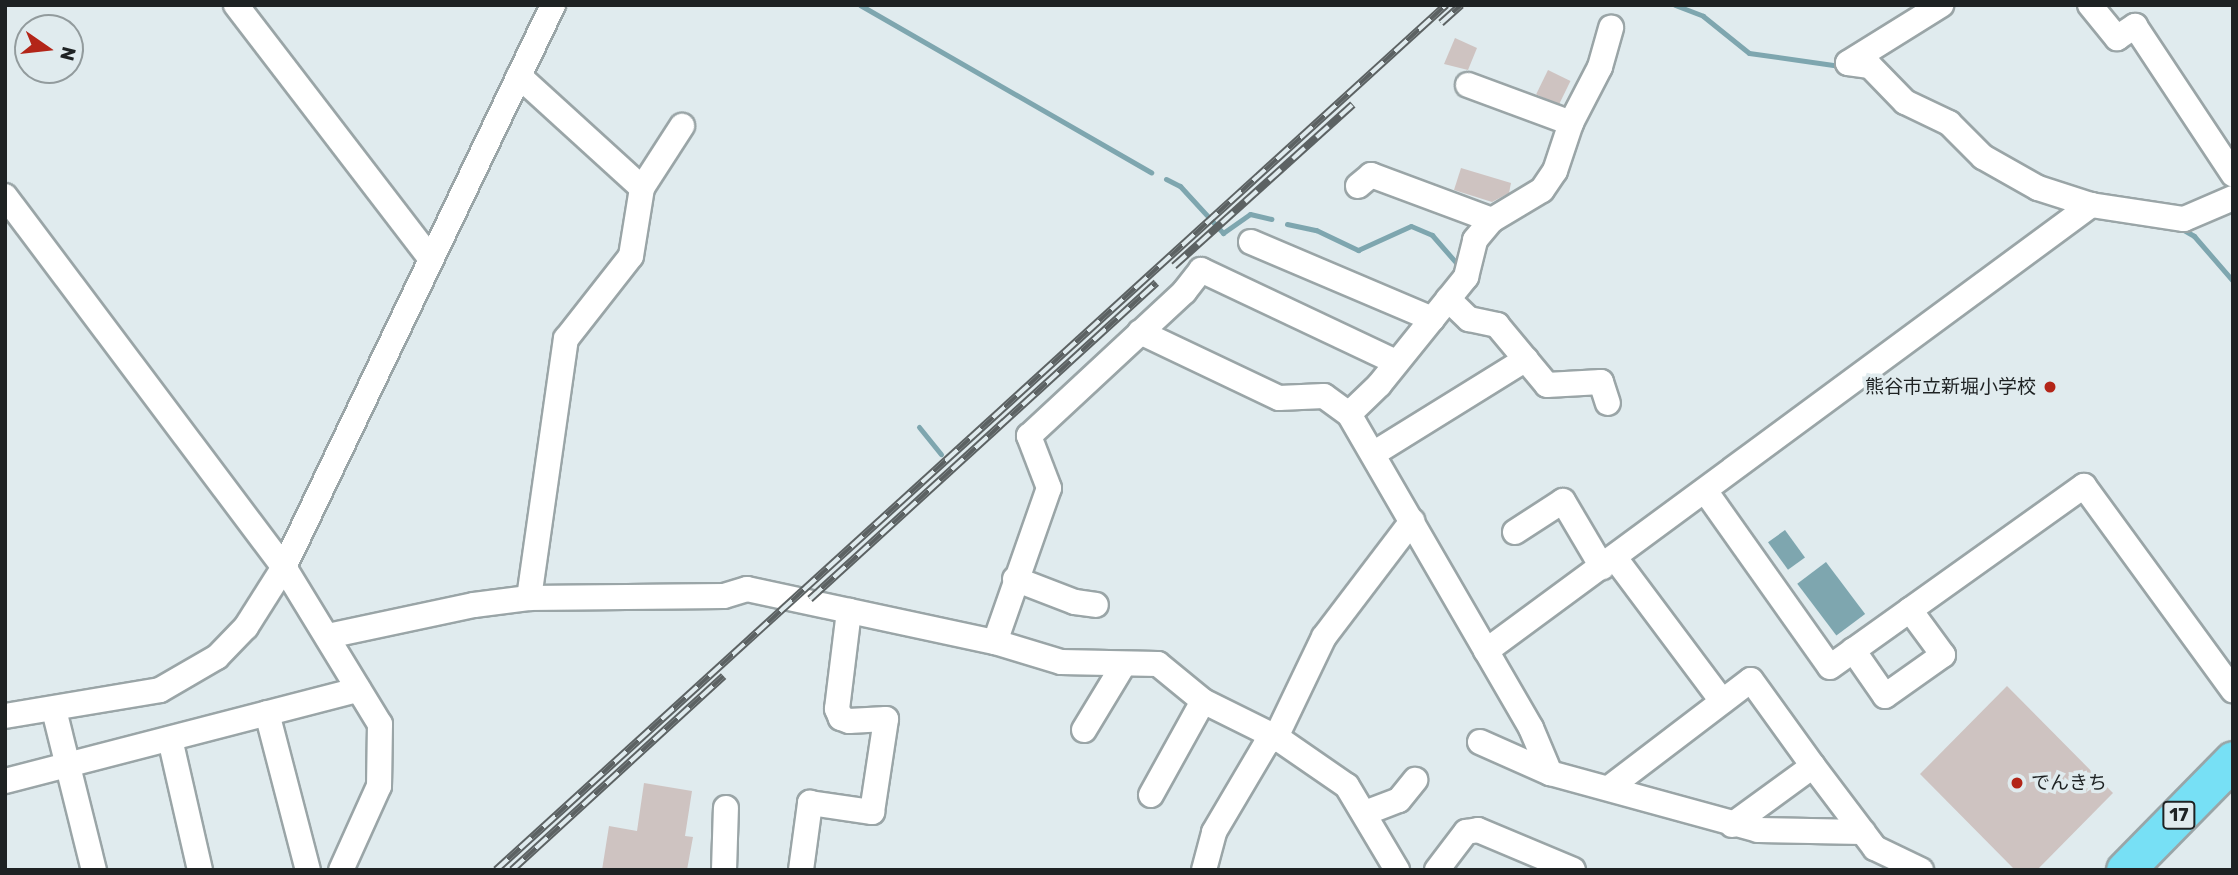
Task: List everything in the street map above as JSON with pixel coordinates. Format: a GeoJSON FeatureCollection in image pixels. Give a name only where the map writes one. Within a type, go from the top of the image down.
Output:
{"type":"FeatureCollection","features":[{"type":"Feature","properties":{"kind":"highway","name":"17"},"geometry":{"type":"LineString","coordinates":[[2125,870],[2233,760]]}},
{"type":"Feature","properties":{"kind":"street"},"geometry":{"type":"LineString","coordinates":[[236,5],[432,260]]}},
{"type":"Feature","properties":{"kind":"street"},"geometry":{"type":"LineString","coordinates":[[5,716],[135,697],[185,679],[217,657],[246,627],[284,567],[553,5]]}},
{"type":"Feature","properties":{"kind":"street"},"geometry":{"type":"LineString","coordinates":[[1941,5],[1848,63],[1870,66],[1905,102],[1956,128],[1983,157],[2038,188],[2091,205],[2184,219],[2233,198]]}},
{"type":"Feature","properties":{"kind":"street"},"geometry":{"type":"LineString","coordinates":[[2090,5],[2117,37],[2135,26],[2233,174]]}},
{"type":"Feature","properties":{"kind":"street"},"geometry":{"type":"LineString","coordinates":[[1349,414],[1466,277],[1475,240],[1492,220],[1542,190],[1555,171],[1572,123],[1600,67],[1611,28]]}},
{"type":"Feature","properties":{"kind":"street"},"geometry":{"type":"LineString","coordinates":[[519,76],[642,188]]}},
{"type":"Feature","properties":{"kind":"street"},"geometry":{"type":"LineString","coordinates":[[1468,85],[1572,123]]}},
{"type":"Feature","properties":{"kind":"street"},"geometry":{"type":"LineString","coordinates":[[529,598],[566,339],[632,256],[642,188],[682,126]]}},
{"type":"Feature","properties":{"kind":"street"},"geometry":{"type":"LineString","coordinates":[[1358,186],[1371,175],[1492,220]]}},
{"type":"Feature","properties":{"kind":"street"},"geometry":{"type":"LineString","coordinates":[[5,196],[284,567],[380,724],[382,757],[379,786],[341,870]]}},
{"type":"Feature","properties":{"kind":"street"},"geometry":{"type":"LineString","coordinates":[[1486,651],[1706,492],[2091,205]]}},
{"type":"Feature","properties":{"kind":"street"},"geometry":{"type":"LineString","coordinates":[[1251,242],[1432,319]]}},
{"type":"Feature","properties":{"kind":"street"},"geometry":{"type":"LineString","coordinates":[[995,642],[1049,488],[1029,436],[1201,271],[1396,362]]}},
{"type":"Feature","properties":{"kind":"street"},"geometry":{"type":"LineString","coordinates":[[1448,299],[1468,319],[1497,325],[1547,385],[1601,382],[1608,403]]}},
{"type":"Feature","properties":{"kind":"street"},"geometry":{"type":"LineString","coordinates":[[1140,332],[1279,398],[1324,396],[1349,414],[1531,728],[1550,772]]}},
{"type":"Feature","properties":{"kind":"street"},"geometry":{"type":"LineString","coordinates":[[1373,454],[1526,359]]}},
{"type":"Feature","properties":{"kind":"street"},"geometry":{"type":"LineString","coordinates":[[1706,492],[1830,667],[2084,486],[2233,690]]}},
{"type":"Feature","properties":{"kind":"street"},"geometry":{"type":"LineString","coordinates":[[1515,531],[1563,501],[1721,701]]}},
{"type":"Feature","properties":{"kind":"street"},"geometry":{"type":"LineString","coordinates":[[1204,870],[1214,832],[1266,744],[1276,737],[1324,637],[1412,521]]}},
{"type":"Feature","properties":{"kind":"street"},"geometry":{"type":"LineString","coordinates":[[1015,579],[1075,603],[1096,605]]}},
{"type":"Feature","properties":{"kind":"street"},"geometry":{"type":"LineString","coordinates":[[328,636],[529,598],[724,596],[747,589],[995,642],[1062,662],[1158,664],[1203,701],[1276,737],[1347,786],[1397,870]]}},
{"type":"Feature","properties":{"kind":"street"},"geometry":{"type":"LineString","coordinates":[[1853,650],[1885,696],[1943,655],[1910,610]]}},
{"type":"Feature","properties":{"kind":"street"},"geometry":{"type":"LineString","coordinates":[[801,870],[810,803],[872,812],[886,719],[849,721],[841,718],[837,709],[849,611]]}},
{"type":"Feature","properties":{"kind":"street"},"geometry":{"type":"LineString","coordinates":[[1084,730],[1124,664]]}},
{"type":"Feature","properties":{"kind":"street"},"geometry":{"type":"LineString","coordinates":[[1609,788],[1751,680],[1874,848],[1921,870]]}},
{"type":"Feature","properties":{"kind":"street"},"geometry":{"type":"LineString","coordinates":[[5,781],[358,690]]}},
{"type":"Feature","properties":{"kind":"street"},"geometry":{"type":"LineString","coordinates":[[1151,795],[1203,701]]}},
{"type":"Feature","properties":{"kind":"street"},"geometry":{"type":"LineString","coordinates":[[54,710],[94,870]]}},
{"type":"Feature","properties":{"kind":"street"},"geometry":{"type":"LineString","coordinates":[[267,713],[308,870]]}},
{"type":"Feature","properties":{"kind":"street"},"geometry":{"type":"LineString","coordinates":[[170,738],[200,870]]}},
{"type":"Feature","properties":{"kind":"street"},"geometry":{"type":"LineString","coordinates":[[1480,742],[1550,772],[1732,825],[1758,830],[1863,832]]}},
{"type":"Feature","properties":{"kind":"street"},"geometry":{"type":"LineString","coordinates":[[1732,825],[1813,766]]}},
{"type":"Feature","properties":{"kind":"street"},"geometry":{"type":"LineString","coordinates":[[1365,813],[1399,800],[1415,780]]}},
{"type":"Feature","properties":{"kind":"street"},"geometry":{"type":"LineString","coordinates":[[724,870],[726,808]]}},
{"type":"Feature","properties":{"kind":"street"},"geometry":{"type":"LineString","coordinates":[[1437,870],[1466,832],[1478,830],[1526,861],[1573,870]]}},
{"type":"Feature","properties":{"kind":"water"},"geometry":{"type":"Polygon","coordinates":[[[1785,530],[1805,558],[1788,570],[1768,542],[1785,530]]]}},
{"type":"Feature","properties":{"kind":"water"},"geometry":{"type":"Polygon","coordinates":[[[1826,562],[1865,614],[1836,636],[1797,584],[1826,562]]]}},
{"type":"Feature","properties":{"kind":"building"},"geometry":{"type":"Polygon","coordinates":[[[1455,38],[1477,48],[1468,70],[1444,64],[1455,38]]]}},
{"type":"Feature","properties":{"kind":"building"},"geometry":{"type":"Polygon","coordinates":[[[1548,70],[1570,81],[1559,105],[1536,94],[1548,70]]]}},
{"type":"Feature","properties":{"kind":"building"},"geometry":{"type":"Polygon","coordinates":[[[1461,168],[1511,183],[1509,193],[1492,202],[1454,190],[1461,168]]]}},
{"type":"Feature","properties":{"kind":"building","name":"でんきち"},"geometry":{"type":"Polygon","coordinates":[[[2007,686],[2113,793],[2037,870],[2015,870],[1920,774],[2007,686]]]}},
{"type":"Feature","properties":{"kind":"building"},"geometry":{"type":"Polygon","coordinates":[[[644,783],[692,791],[685,836],[693,837],[687,870],[602,870],[609,826],[637,831],[644,783]]]}},
{"type":"Feature","properties":{"kind":"waterway"},"geometry":{"type":"LineString","coordinates":[[860,5],[1151,172]]}},
{"type":"Feature","properties":{"kind":"waterway"},"geometry":{"type":"LineString","coordinates":[[1675,5],[1703,16],[1749,53],[1840,66]]}},
{"type":"Feature","properties":{"kind":"waterway"},"geometry":{"type":"LineString","coordinates":[[1166,179],[1180,186],[1223,233],[1250,214],[1271,219]]}},
{"type":"Feature","properties":{"kind":"waterway"},"geometry":{"type":"LineString","coordinates":[[1287,224],[1316,230],[1358,250],[1411,226],[1432,235],[1458,265]]}},
{"type":"Feature","properties":{"kind":"waterway"},"geometry":{"type":"LineString","coordinates":[[2182,229],[2194,236],[2233,281]]}},
{"type":"Feature","properties":{"kind":"waterway"},"geometry":{"type":"LineString","coordinates":[[919,427],[941,454]]}},
{"type":"Feature","properties":{"kind":"railway"},"geometry":{"type":"LineString","coordinates":[[496,870],[1446,5]]}},
{"type":"Feature","properties":{"kind":"railway"},"geometry":{"type":"LineString","coordinates":[[1441,23],[1461,5]]}},
{"type":"Feature","properties":{"kind":"railway"},"geometry":{"type":"LineString","coordinates":[[1174,266],[1353,104]]}},
{"type":"Feature","properties":{"kind":"railway"},"geometry":{"type":"LineString","coordinates":[[810,599],[1156,283]]}},
{"type":"Feature","properties":{"kind":"railway"},"geometry":{"type":"LineString","coordinates":[[512,870],[724,676]]}},
{"type":"Feature","properties":{"kind":"place","name":"熊谷市立新堀小学校"},"geometry":{"type":"Point","coordinates":[2050,387]}},
{"type":"Feature","properties":{"kind":"place","name":"でんきち"},"geometry":{"type":"Point","coordinates":[2017,783]}}]}
